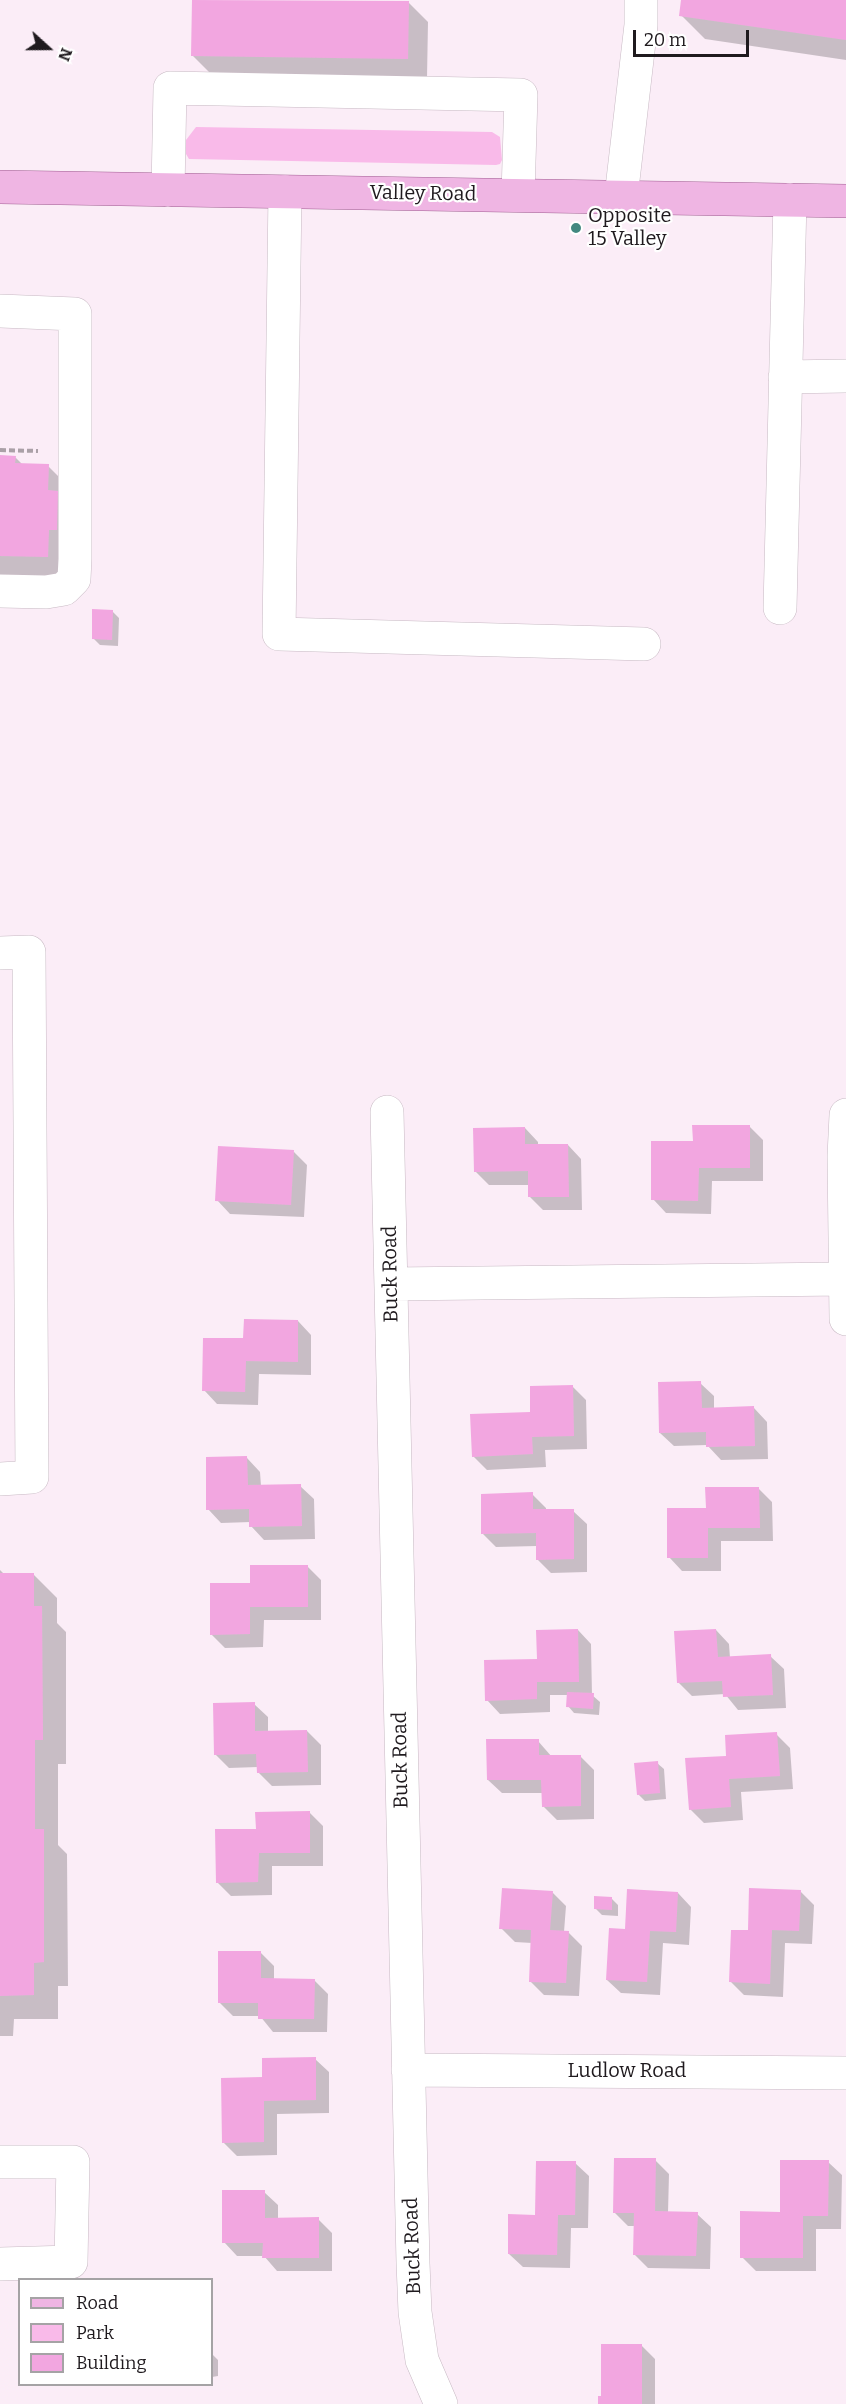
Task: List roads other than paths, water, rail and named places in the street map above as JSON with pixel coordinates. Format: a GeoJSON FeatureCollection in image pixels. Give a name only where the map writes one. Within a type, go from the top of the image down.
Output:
{"type":"FeatureCollection","features":[{"type":"Feature","properties":{"kind":"main road","name":"Valley Road"},"geometry":{"type":"LineString","coordinates":[[0,186],[846,201]]}},
{"type":"Feature","properties":{"kind":"street"},"geometry":{"type":"LineString","coordinates":[[621,197],[641,25],[641,0]]}},
{"type":"Feature","properties":{"kind":"street"},"geometry":{"type":"LineString","coordinates":[[168,190],[170,88],[521,95],[518,195]]}},
{"type":"Feature","properties":{"kind":"street"},"geometry":{"type":"LineString","coordinates":[[285,192],[279,634],[644,644]]}},
{"type":"Feature","properties":{"kind":"street"},"geometry":{"type":"LineString","coordinates":[[780,608],[790,200]]}},
{"type":"Feature","properties":{"kind":"street"},"geometry":{"type":"LineString","coordinates":[[0,311],[75,314],[75,559],[74,579],[64,589],[46,592],[0,591]]}},
{"type":"Feature","properties":{"kind":"street"},"geometry":{"type":"LineString","coordinates":[[785,378],[846,376]]}},
{"type":"Feature","properties":{"kind":"street"},"geometry":{"type":"LineString","coordinates":[[0,952],[29,952],[32,1477],[0,1479]]}},
{"type":"Feature","properties":{"kind":"street","name":"Buck Road"},"geometry":{"type":"LineString","coordinates":[[387,1112],[415,2312],[422,2360],[441,2404]]}},
{"type":"Feature","properties":{"kind":"street"},"geometry":{"type":"LineString","coordinates":[[846,1115],[846,1319]]}},
{"type":"Feature","properties":{"kind":"street"},"geometry":{"type":"LineString","coordinates":[[391,1284],[845,1279]]}},
{"type":"Feature","properties":{"kind":"street","name":"Ludlow Road"},"geometry":{"type":"LineString","coordinates":[[408,2070],[846,2073]]}},
{"type":"Feature","properties":{"kind":"street"},"geometry":{"type":"LineString","coordinates":[[0,2162],[73,2162],[71,2262],[0,2264]]}},
{"type":"Feature","properties":{"kind":"place","name":"Opposite 15 Valley"},"geometry":{"type":"Point","coordinates":[576,228]}}]}
